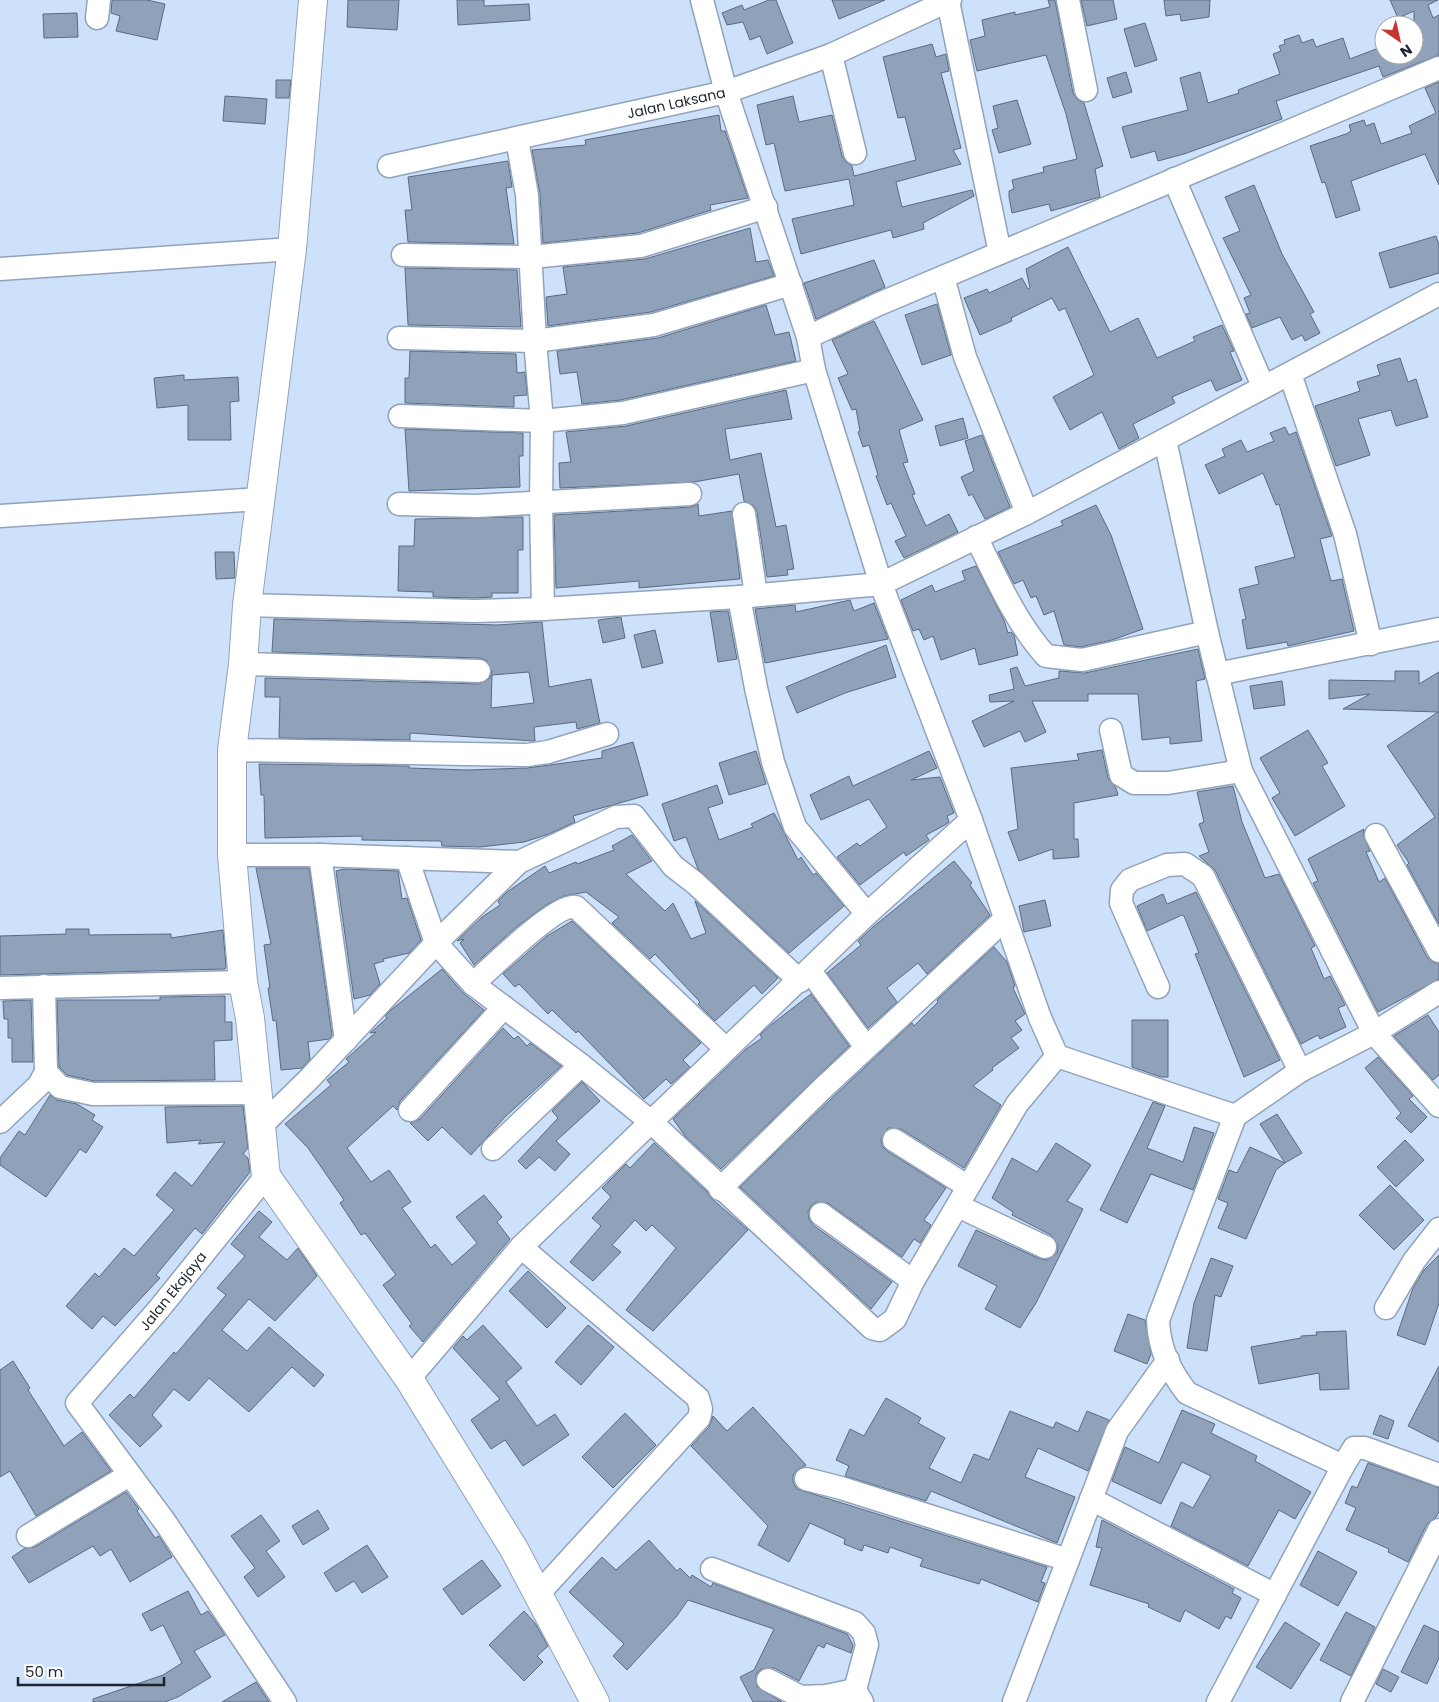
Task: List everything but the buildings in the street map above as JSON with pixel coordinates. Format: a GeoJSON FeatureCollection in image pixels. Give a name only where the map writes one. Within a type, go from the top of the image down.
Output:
{"type":"FeatureCollection","features":[{"type":"Feature","properties":{"kind":"street"},"geometry":{"type":"LineString","coordinates":[[312,0],[292,249],[247,605],[243,664],[232,750],[232,856],[243,982],[250,1018],[266,1176],[409,1379],[539,1593],[595,1702]]}},
{"type":"Feature","properties":{"kind":"street"},"geometry":{"type":"LineString","coordinates":[[702,0],[726,92],[808,337],[814,370],[881,584],[971,820],[1004,920],[1040,1018],[1057,1056],[1235,1116]]}},
{"type":"Feature","properties":{"kind":"street"},"geometry":{"type":"LineString","coordinates":[[949,0],[1000,253]]}},
{"type":"Feature","properties":{"kind":"street","name":"Jalan Laksana"},"geometry":{"type":"LineString","coordinates":[[389,166],[726,92],[831,55],[949,0]]}},
{"type":"Feature","properties":{"kind":"street"},"geometry":{"type":"LineString","coordinates":[[1068,0],[1086,90]]}},
{"type":"Feature","properties":{"kind":"street"},"geometry":{"type":"LineString","coordinates":[[831,55],[855,154]]}},
{"type":"Feature","properties":{"kind":"street"},"geometry":{"type":"LineString","coordinates":[[808,337],[879,304],[1439,68]]}},
{"type":"Feature","properties":{"kind":"street"},"geometry":{"type":"LineString","coordinates":[[517,139],[527,195],[532,257],[535,341],[542,421],[543,609]]}},
{"type":"Feature","properties":{"kind":"street"},"geometry":{"type":"LineString","coordinates":[[1174,179],[1263,386]]}},
{"type":"Feature","properties":{"kind":"street"},"geometry":{"type":"LineString","coordinates":[[403,255],[532,257],[642,246],[766,207]]}},
{"type":"Feature","properties":{"kind":"street"},"geometry":{"type":"LineString","coordinates":[[0,269],[292,249]]}},
{"type":"Feature","properties":{"kind":"street"},"geometry":{"type":"LineString","coordinates":[[943,277],[965,357],[1027,513]]}},
{"type":"Feature","properties":{"kind":"street"},"geometry":{"type":"LineString","coordinates":[[399,338],[535,341],[654,324],[791,284]]}},
{"type":"Feature","properties":{"kind":"street"},"geometry":{"type":"LineString","coordinates":[[247,605],[475,611],[543,609],[748,596],[881,584],[1027,513],[1439,294]]}},
{"type":"Feature","properties":{"kind":"street"},"geometry":{"type":"LineString","coordinates":[[400,416],[542,421],[623,413],[814,370]]}},
{"type":"Feature","properties":{"kind":"street"},"geometry":{"type":"LineString","coordinates":[[1290,374],[1345,534],[1371,644]]}},
{"type":"Feature","properties":{"kind":"street"},"geometry":{"type":"LineString","coordinates":[[1165,440],[1207,632],[1241,771],[1374,1033],[1439,1106]]}},
{"type":"Feature","properties":{"kind":"street"},"geometry":{"type":"LineString","coordinates":[[399,504],[477,506],[690,494]]}},
{"type":"Feature","properties":{"kind":"street"},"geometry":{"type":"LineString","coordinates":[[0,516],[260,499]]}},
{"type":"Feature","properties":{"kind":"street"},"geometry":{"type":"LineString","coordinates":[[744,514],[748,596],[756,688],[773,762],[795,828],[867,914]]}},
{"type":"Feature","properties":{"kind":"street"},"geometry":{"type":"LineString","coordinates":[[976,537],[1004,594],[1037,646],[1046,656],[1082,660],[1207,632]]}},
{"type":"Feature","properties":{"kind":"street"},"geometry":{"type":"LineString","coordinates":[[1217,674],[1439,629]]}},
{"type":"Feature","properties":{"kind":"street"},"geometry":{"type":"LineString","coordinates":[[243,664],[479,671]]}},
{"type":"Feature","properties":{"kind":"street"},"geometry":{"type":"LineString","coordinates":[[1111,730],[1121,775],[1134,783],[1168,783],[1241,771]]}},
{"type":"Feature","properties":{"kind":"street"},"geometry":{"type":"LineString","coordinates":[[232,750],[527,756],[548,752],[607,734]]}},
{"type":"Feature","properties":{"kind":"street"},"geometry":{"type":"LineString","coordinates":[[260,1128],[346,1040],[436,943],[519,862],[616,817],[634,816],[673,866],[805,976],[866,1048]]}},
{"type":"Feature","properties":{"kind":"street"},"geometry":{"type":"LineString","coordinates":[[409,1379],[520,1247],[650,1121],[805,976],[867,914],[971,820]]}},
{"type":"Feature","properties":{"kind":"street"},"geometry":{"type":"LineString","coordinates":[[1376,835],[1439,951]]}},
{"type":"Feature","properties":{"kind":"street"},"geometry":{"type":"LineString","coordinates":[[232,856],[320,854],[519,862]]}},
{"type":"Feature","properties":{"kind":"street"},"geometry":{"type":"LineString","coordinates":[[320,854],[346,1040]]}},
{"type":"Feature","properties":{"kind":"street"},"geometry":{"type":"LineString","coordinates":[[407,858],[436,943],[473,984],[581,1065],[650,1121],[720,1189],[872,1328],[880,1330],[895,1319],[913,1281],[1018,1104],[1057,1056]]}},
{"type":"Feature","properties":{"kind":"street"},"geometry":{"type":"LineString","coordinates":[[1158,987],[1121,903],[1122,890],[1130,880],[1167,865],[1185,864],[1203,876],[1300,1071]]}},
{"type":"Feature","properties":{"kind":"street"},"geometry":{"type":"LineString","coordinates":[[473,984],[546,921],[563,909],[570,906],[576,907],[726,1049]]}},
{"type":"Feature","properties":{"kind":"street"},"geometry":{"type":"LineString","coordinates":[[720,1189],[866,1048],[1004,920]]}},
{"type":"Feature","properties":{"kind":"street"},"geometry":{"type":"LineString","coordinates":[[0,988],[243,982]]}},
{"type":"Feature","properties":{"kind":"street"},"geometry":{"type":"LineString","coordinates":[[0,1122],[39,1085],[46,1072],[44,986]]}},
{"type":"Feature","properties":{"kind":"street"},"geometry":{"type":"LineString","coordinates":[[1343,1466],[1187,1393],[1176,1378],[1159,1341],[1158,1320],[1235,1116],[1300,1071],[1374,1033],[1439,992]]}},
{"type":"Feature","properties":{"kind":"street"},"geometry":{"type":"LineString","coordinates":[[410,1110],[504,1007]]}},
{"type":"Feature","properties":{"kind":"street"},"geometry":{"type":"LineString","coordinates":[[493,1149],[581,1065]]}},
{"type":"Feature","properties":{"kind":"street"},"geometry":{"type":"LineString","coordinates":[[46,1072],[60,1087],[93,1094],[258,1093]]}},
{"type":"Feature","properties":{"kind":"street"},"geometry":{"type":"LineString","coordinates":[[894,1140],[963,1196],[1045,1247]]}},
{"type":"Feature","properties":{"kind":"street","name":"Jalan Ekajaya"},"geometry":{"type":"LineString","coordinates":[[129,1475],[77,1403],[158,1309],[266,1176]]}},
{"type":"Feature","properties":{"kind":"street"},"geometry":{"type":"LineString","coordinates":[[821,1214],[913,1281]]}},
{"type":"Feature","properties":{"kind":"street"},"geometry":{"type":"LineString","coordinates":[[1386,1308],[1414,1261],[1439,1229]]}},
{"type":"Feature","properties":{"kind":"street"},"geometry":{"type":"LineString","coordinates":[[520,1247],[698,1398],[701,1409],[699,1418],[539,1593]]}},
{"type":"Feature","properties":{"kind":"street"},"geometry":{"type":"LineString","coordinates":[[1014,1702],[1117,1430],[1168,1360]]}},
{"type":"Feature","properties":{"kind":"street"},"geometry":{"type":"LineString","coordinates":[[1218,1702],[1354,1448],[1365,1448],[1439,1475]]}},
{"type":"Feature","properties":{"kind":"street"},"geometry":{"type":"LineString","coordinates":[[28,1536],[129,1475],[164,1522],[285,1702]]}},
{"type":"Feature","properties":{"kind":"street"},"geometry":{"type":"LineString","coordinates":[[806,1479],[841,1488],[1068,1560]]}},
{"type":"Feature","properties":{"kind":"street"},"geometry":{"type":"LineString","coordinates":[[1091,1499],[1276,1594]]}},
{"type":"Feature","properties":{"kind":"street"},"geometry":{"type":"LineString","coordinates":[[1352,1702],[1439,1530]]}},
{"type":"Feature","properties":{"kind":"street"},"geometry":{"type":"LineString","coordinates":[[712,1569],[856,1624],[864,1633],[866,1645],[858,1696],[801,1697],[768,1680]]}}]}
